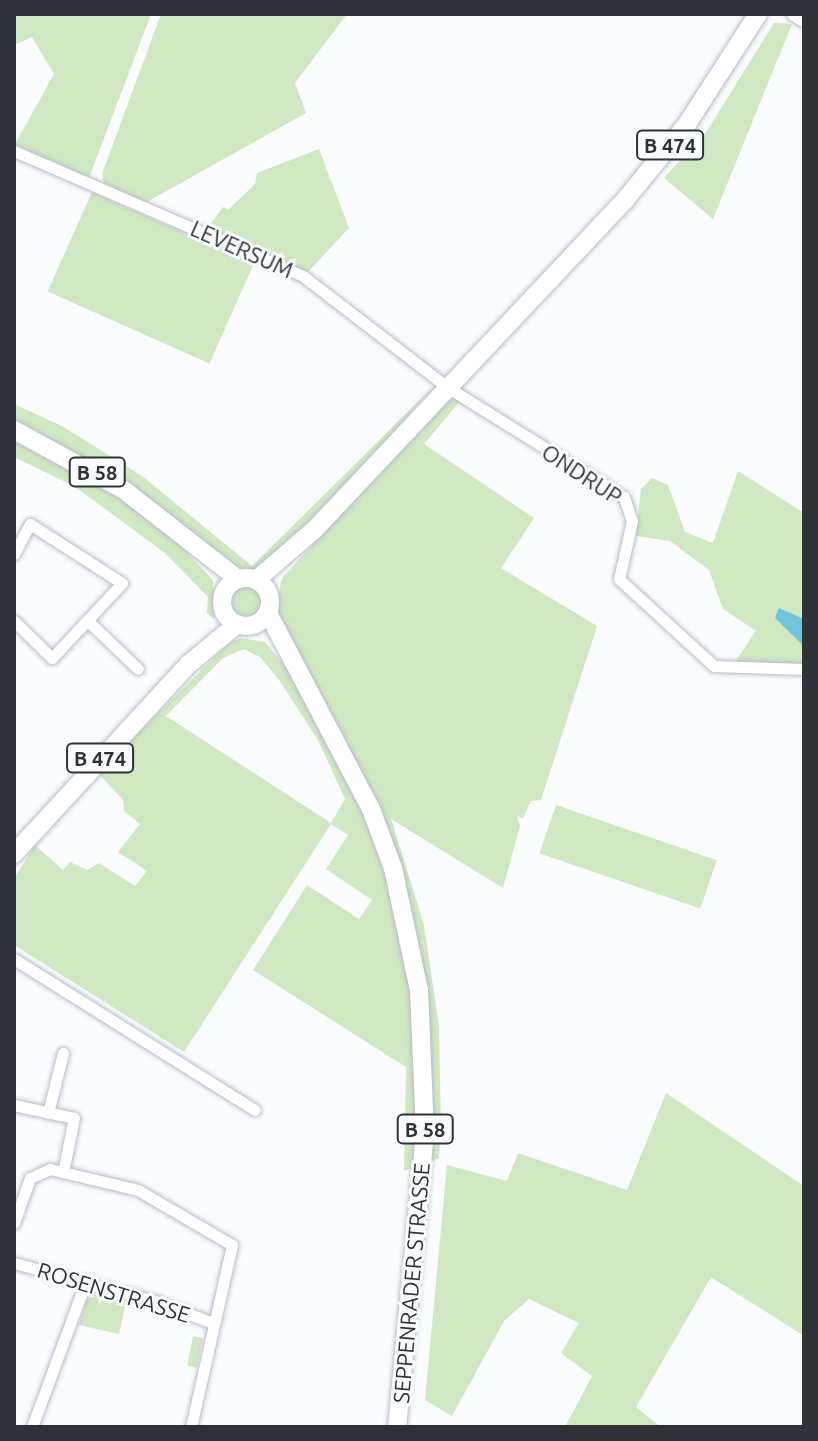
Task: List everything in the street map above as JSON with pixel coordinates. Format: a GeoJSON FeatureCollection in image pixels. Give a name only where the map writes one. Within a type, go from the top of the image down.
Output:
{"type":"FeatureCollection","features":[{"type":"Feature","properties":{"kind":"main road","name":"B 474"},"geometry":{"type":"LineString","coordinates":[[247,585],[315,529],[625,200],[687,124],[758,14]]}},
{"type":"Feature","properties":{"kind":"main road","name":"B 58"},"geometry":{"type":"LineString","coordinates":[[14,430],[96,472],[247,585]]}},
{"type":"Feature","properties":{"kind":"main road"},"geometry":{"type":"LineString","coordinates":[[247,585],[268,613],[237,621],[247,585]]}},
{"type":"Feature","properties":{"kind":"main road","name":"SEPPENRADER STRASSE"},"geometry":{"type":"LineString","coordinates":[[268,613],[349,759],[377,824],[393,868],[419,990],[425,1132],[397,1427]]}},
{"type":"Feature","properties":{"kind":"main road","name":"B 474"},"geometry":{"type":"LineString","coordinates":[[14,854],[189,664],[237,621]]}},
{"type":"Feature","properties":{"kind":"main road","name":"SEPPENRADER STRASSE"},"geometry":{"type":"LineString","coordinates":[[237,621],[306,681]]}},
{"type":"Feature","properties":{"kind":"street"},"geometry":{"type":"LineString","coordinates":[[794,14],[804,20]]}},
{"type":"Feature","properties":{"kind":"street","name":"LEVERSUM"},"geometry":{"type":"LineString","coordinates":[[14,151],[303,276],[447,387]]}},
{"type":"Feature","properties":{"kind":"street","name":"ONDRUP"},"geometry":{"type":"LineString","coordinates":[[447,387],[624,497],[632,521],[619,579],[714,666],[804,669]]}},
{"type":"Feature","properties":{"kind":"street"},"geometry":{"type":"LineString","coordinates":[[14,554],[30,524],[122,583],[52,658],[14,621]]}},
{"type":"Feature","properties":{"kind":"street"},"geometry":{"type":"LineString","coordinates":[[88,621],[138,669]]}},
{"type":"Feature","properties":{"kind":"street"},"geometry":{"type":"LineString","coordinates":[[14,959],[255,1110]]}},
{"type":"Feature","properties":{"kind":"street"},"geometry":{"type":"LineString","coordinates":[[48,1113],[63,1053]]}},
{"type":"Feature","properties":{"kind":"street"},"geometry":{"type":"LineString","coordinates":[[14,1105],[74,1118],[63,1172]]}},
{"type":"Feature","properties":{"kind":"street"},"geometry":{"type":"LineString","coordinates":[[14,1223],[30,1178],[44,1170],[138,1190],[232,1245],[191,1427]]}},
{"type":"Feature","properties":{"kind":"street","name":"ROSENSTRASSE"},"geometry":{"type":"LineString","coordinates":[[14,1263],[86,1281],[213,1323]]}},
{"type":"Feature","properties":{"kind":"street"},"geometry":{"type":"LineString","coordinates":[[32,1427],[86,1281]]}},
{"type":"Feature","properties":{"kind":"green space"},"geometry":{"type":"Polygon","coordinates":[[[14,14],[151,14],[89,178],[14,146],[54,74],[32,37],[14,45],[14,14]]]}},
{"type":"Feature","properties":{"kind":"green space"},"geometry":{"type":"Polygon","coordinates":[[[161,14],[347,14],[295,83],[306,113],[145,203],[104,184],[102,174],[161,14]]]}},
{"type":"Feature","properties":{"kind":"green space"},"geometry":{"type":"Polygon","coordinates":[[[774,23],[792,24],[713,219],[664,178],[707,131],[774,23]]]}},
{"type":"Feature","properties":{"kind":"green space"},"geometry":{"type":"Polygon","coordinates":[[[319,149],[349,228],[306,274],[206,230],[223,207],[228,210],[255,184],[257,173],[319,149]]]}},
{"type":"Feature","properties":{"kind":"green space"},"geometry":{"type":"Polygon","coordinates":[[[92,192],[254,264],[209,364],[48,292],[92,192]]]}},
{"type":"Feature","properties":{"kind":"green space"},"geometry":{"type":"Polygon","coordinates":[[[436,384],[318,519],[254,572],[241,572],[111,474],[14,423],[14,404],[62,426],[142,476],[252,566],[436,384]]]}},
{"type":"Feature","properties":{"kind":"green space"},"geometry":{"type":"Polygon","coordinates":[[[447,397],[462,399],[424,444],[534,518],[501,568],[597,626],[541,800],[531,801],[523,818],[517,816],[520,826],[503,888],[391,819],[424,925],[439,1027],[439,1158],[429,1162],[429,1040],[373,798],[341,731],[274,616],[282,578],[447,397]]]}},
{"type":"Feature","properties":{"kind":"green space"},"geometry":{"type":"Polygon","coordinates":[[[14,437],[95,478],[167,532],[213,580],[214,619],[207,613],[208,597],[165,553],[74,486],[14,457],[14,437]]]}},
{"type":"Feature","properties":{"kind":"green space"},"geometry":{"type":"Polygon","coordinates":[[[738,471],[804,513],[804,665],[733,665],[756,631],[723,609],[709,570],[670,541],[636,536],[641,489],[652,478],[668,485],[685,532],[713,543],[738,471]]]}},
{"type":"Feature","properties":{"kind":"green space"},"geometry":{"type":"Polygon","coordinates":[[[246,584],[259,589],[264,602],[259,615],[246,620],[233,615],[228,602],[233,589],[246,584]]]}},
{"type":"Feature","properties":{"kind":"green space"},"geometry":{"type":"Polygon","coordinates":[[[240,638],[265,642],[292,675],[351,777],[388,874],[412,987],[417,1166],[404,1171],[406,1067],[253,970],[307,885],[359,919],[372,900],[326,869],[348,835],[331,824],[184,1052],[14,945],[14,879],[35,845],[63,870],[70,862],[87,870],[99,863],[135,886],[147,871],[118,852],[140,824],[124,811],[123,800],[98,773],[228,644],[240,638]],[[244,649],[223,658],[166,716],[331,823],[345,799],[318,740],[260,657],[244,649]]]}},
{"type":"Feature","properties":{"kind":"green space"},"geometry":{"type":"Polygon","coordinates":[[[556,805],[717,860],[700,909],[539,853],[556,805]]]}},
{"type":"Feature","properties":{"kind":"green space"},"geometry":{"type":"Polygon","coordinates":[[[666,1093],[804,1186],[804,1336],[711,1277],[636,1407],[661,1427],[565,1427],[592,1376],[561,1353],[579,1323],[529,1299],[504,1321],[452,1416],[425,1400],[447,1165],[507,1181],[518,1153],[627,1190],[666,1093]]]}},
{"type":"Feature","properties":{"kind":"green space"},"geometry":{"type":"Polygon","coordinates":[[[100,1292],[127,1299],[119,1334],[79,1325],[87,1299],[100,1292]]]}},
{"type":"Feature","properties":{"kind":"green space"},"geometry":{"type":"Polygon","coordinates":[[[193,1336],[203,1338],[197,1367],[187,1365],[193,1336]]]}},
{"type":"Feature","properties":{"kind":"water"},"geometry":{"type":"Polygon","coordinates":[[[779,608],[804,619],[804,646],[775,618],[779,608]]]}}]}
